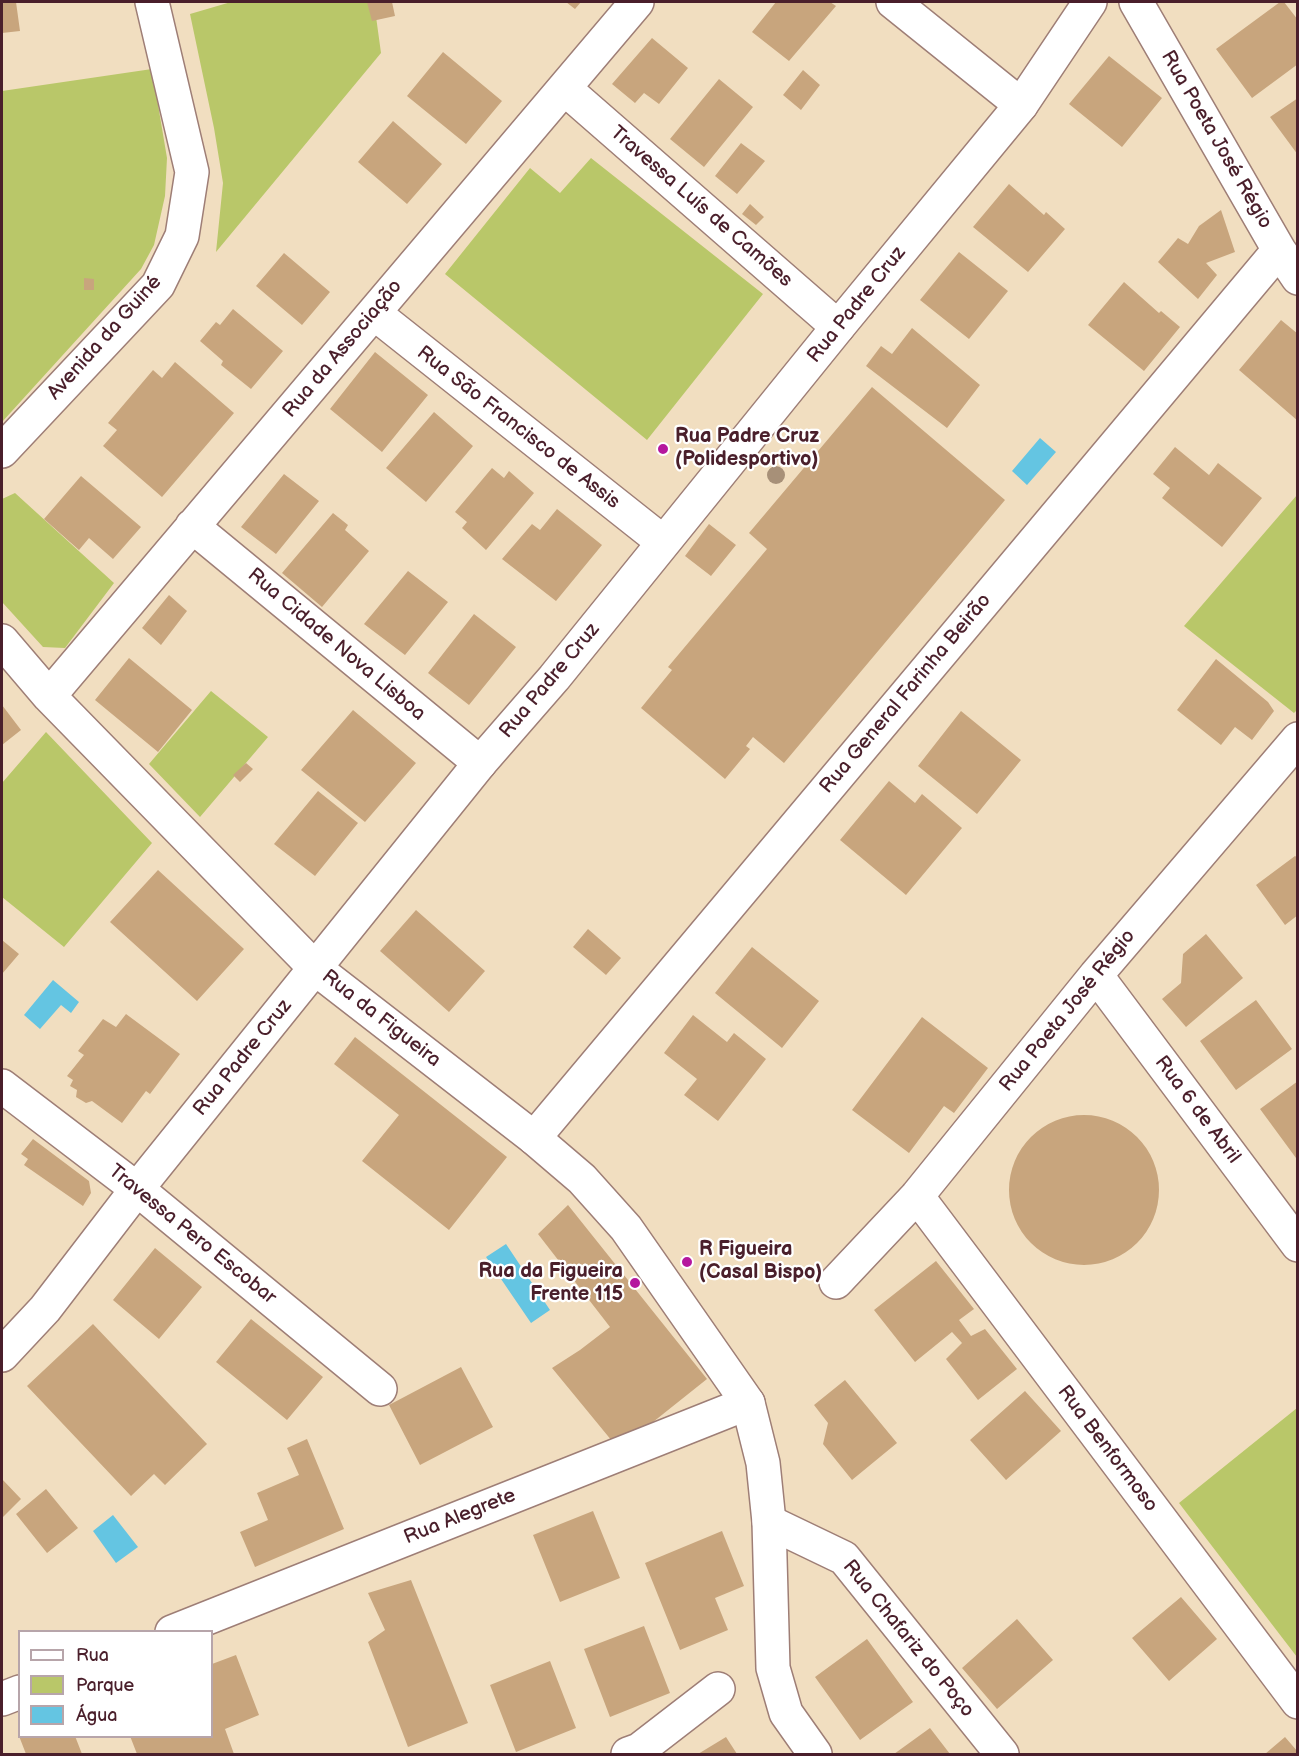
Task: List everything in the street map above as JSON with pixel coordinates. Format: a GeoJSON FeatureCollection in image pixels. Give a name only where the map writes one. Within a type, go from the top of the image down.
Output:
{"type":"FeatureCollection","features":[{"type":"Feature","properties":{"kind":"street","name":"Avenida da Guiné"},"geometry":{"type":"LineString","coordinates":[[2,451],[158,285],[182,236],[192,172],[152,2]]}},
{"type":"Feature","properties":{"kind":"street","name":"Rua da Associação"},"geometry":{"type":"LineString","coordinates":[[50,696],[637,2]]}},
{"type":"Feature","properties":{"kind":"street"},"geometry":{"type":"LineString","coordinates":[[893,2],[1021,105]]}},
{"type":"Feature","properties":{"kind":"street","name":"Rua Padre Cruz"},"geometry":{"type":"LineString","coordinates":[[2,1355],[45,1309],[137,1189],[480,763],[554,678],[1021,105],[1090,2]]}},
{"type":"Feature","properties":{"kind":"street","name":"Rua Poeta José Régio"},"geometry":{"type":"LineString","coordinates":[[1136,2],[1279,250],[1298,278]]}},
{"type":"Feature","properties":{"kind":"street","name":"Travessa Luís de Camões"},"geometry":{"type":"LineString","coordinates":[[564,88],[838,327]]}},
{"type":"Feature","properties":{"kind":"street","name":"Rua General Farinha Beirão"},"geometry":{"type":"LineString","coordinates":[[534,1138],[1279,250]]}},
{"type":"Feature","properties":{"kind":"street","name":"Rua São Francisco de Assis"},"geometry":{"type":"LineString","coordinates":[[374,313],[663,542]]}},
{"type":"Feature","properties":{"kind":"street","name":"Rua Cidade Nova Lisboa"},"geometry":{"type":"LineString","coordinates":[[192,526],[480,763]]}},
{"type":"Feature","properties":{"kind":"street","name":"Rua da Figueira"},"geometry":{"type":"LineString","coordinates":[[2,641],[50,696],[316,969],[534,1138],[582,1179],[626,1228],[748,1403]]}},
{"type":"Feature","properties":{"kind":"street","name":"Rua Poeta José Régio"},"geometry":{"type":"LineString","coordinates":[[836,1282],[917,1196],[1096,975],[1298,739]]}},
{"type":"Feature","properties":{"kind":"street","name":"Rua 6 de Abril"},"geometry":{"type":"LineString","coordinates":[[1096,975],[1298,1245]]}},
{"type":"Feature","properties":{"kind":"street","name":"Travessa Pero Escobar"},"geometry":{"type":"LineString","coordinates":[[2,1086],[137,1189],[380,1389]]}},
{"type":"Feature","properties":{"kind":"street","name":"Rua Benformoso"},"geometry":{"type":"LineString","coordinates":[[917,1196],[1298,1702]]}},
{"type":"Feature","properties":{"kind":"street"},"geometry":{"type":"LineString","coordinates":[[748,1403],[763,1463],[769,1522],[773,1668],[786,1713],[815,1755]]}},
{"type":"Feature","properties":{"kind":"street","name":"Rua Alegrete"},"geometry":{"type":"LineString","coordinates":[[177,1630],[748,1403]]}},
{"type":"Feature","properties":{"kind":"street","name":"Rua Chafariz do Poço"},"geometry":{"type":"LineString","coordinates":[[769,1522],[844,1558],[1002,1755]]}},
{"type":"Feature","properties":{"kind":"street"},"geometry":{"type":"LineString","coordinates":[[628,1755],[639,1750],[718,1689]]}},
{"type":"Feature","properties":{"kind":"street"},"geometry":{"type":"LineString","coordinates":[[2,1699],[18,1693]]}},
{"type":"Feature","properties":{"kind":"green space"},"geometry":{"type":"Polygon","coordinates":[[[231,2],[374,2],[381,53],[216,252],[223,183],[190,14],[231,2]]]}},
{"type":"Feature","properties":{"kind":"green space"},"geometry":{"type":"Polygon","coordinates":[[[152,69],[167,158],[165,196],[154,245],[141,269],[2,422],[2,91],[152,69]]]}},
{"type":"Feature","properties":{"kind":"green space"},"geometry":{"type":"Polygon","coordinates":[[[591,158],[763,294],[647,440],[445,274],[530,168],[560,193],[591,158]]]}},
{"type":"Feature","properties":{"kind":"green space"},"geometry":{"type":"Polygon","coordinates":[[[15,493],[114,583],[65,648],[43,647],[2,602],[2,499],[15,493]]]}},
{"type":"Feature","properties":{"kind":"green space"},"geometry":{"type":"Polygon","coordinates":[[[1297,495],[1298,709],[1294,713],[1184,626],[1297,495]]]}},
{"type":"Feature","properties":{"kind":"green space"},"geometry":{"type":"Polygon","coordinates":[[[211,691],[268,737],[200,817],[149,764],[211,691]]]}},
{"type":"Feature","properties":{"kind":"green space"},"geometry":{"type":"Polygon","coordinates":[[[46,732],[152,843],[64,947],[2,897],[2,783],[46,732]]]}},
{"type":"Feature","properties":{"kind":"green space"},"geometry":{"type":"Polygon","coordinates":[[[1297,1408],[1297,1657],[1179,1503],[1297,1408]]]}},
{"type":"Feature","properties":{"kind":"water"},"geometry":{"type":"Polygon","coordinates":[[[1040,438],[1056,452],[1027,485],[1012,471],[1040,438]]]}},
{"type":"Feature","properties":{"kind":"water"},"geometry":{"type":"Polygon","coordinates":[[[53,980],[79,1002],[71,1013],[61,1005],[40,1029],[24,1015],[53,980]]]}},
{"type":"Feature","properties":{"kind":"water"},"geometry":{"type":"Polygon","coordinates":[[[506,1244],[550,1310],[531,1323],[486,1257],[506,1244]]]}},
{"type":"Feature","properties":{"kind":"water"},"geometry":{"type":"Polygon","coordinates":[[[113,1515],[138,1547],[116,1563],[93,1531],[113,1515]]]}},
{"type":"Feature","properties":{"kind":"building"},"geometry":{"type":"Polygon","coordinates":[[[2,2],[16,2],[20,31],[2,33],[2,2]]]}},
{"type":"Feature","properties":{"kind":"building"},"geometry":{"type":"Polygon","coordinates":[[[367,2],[392,2],[395,16],[372,21],[367,2]]]}},
{"type":"Feature","properties":{"kind":"building"},"geometry":{"type":"Polygon","coordinates":[[[566,2],[581,2],[575,9],[566,2]]]}},
{"type":"Feature","properties":{"kind":"building"},"geometry":{"type":"Polygon","coordinates":[[[776,2],[830,2],[836,6],[789,61],[752,32],[776,2]]]}},
{"type":"Feature","properties":{"kind":"building"},"geometry":{"type":"Polygon","coordinates":[[[1280,2],[1284,2],[1298,20],[1298,64],[1252,98],[1216,49],[1280,2]]]}},
{"type":"Feature","properties":{"kind":"building"},"geometry":{"type":"Polygon","coordinates":[[[652,38],[688,68],[659,104],[644,93],[635,103],[612,84],[652,38]]]}},
{"type":"Feature","properties":{"kind":"building"},"geometry":{"type":"Polygon","coordinates":[[[443,52],[502,101],[466,144],[407,96],[443,52]]]}},
{"type":"Feature","properties":{"kind":"building"},"geometry":{"type":"Polygon","coordinates":[[[1109,56],[1162,98],[1122,147],[1069,104],[1109,56]]]}},
{"type":"Feature","properties":{"kind":"building"},"geometry":{"type":"Polygon","coordinates":[[[803,70],[820,85],[801,110],[783,95],[803,70]]]}},
{"type":"Feature","properties":{"kind":"building"},"geometry":{"type":"Polygon","coordinates":[[[719,79],[753,107],[704,167],[670,139],[719,79]]]}},
{"type":"Feature","properties":{"kind":"building"},"geometry":{"type":"Polygon","coordinates":[[[1298,98],[1298,155],[1270,117],[1298,98]]]}},
{"type":"Feature","properties":{"kind":"building"},"geometry":{"type":"Polygon","coordinates":[[[393,121],[442,164],[407,204],[358,162],[393,121]]]}},
{"type":"Feature","properties":{"kind":"building"},"geometry":{"type":"Polygon","coordinates":[[[741,143],[765,161],[737,194],[715,176],[741,143]]]}},
{"type":"Feature","properties":{"kind":"building"},"geometry":{"type":"Polygon","coordinates":[[[1009,184],[1044,215],[1046,212],[1065,229],[1028,272],[973,227],[1009,184]]]}},
{"type":"Feature","properties":{"kind":"building"},"geometry":{"type":"Polygon","coordinates":[[[750,204],[764,217],[756,225],[742,214],[750,204]]]}},
{"type":"Feature","properties":{"kind":"building"},"geometry":{"type":"Polygon","coordinates":[[[1221,210],[1235,252],[1206,263],[1217,275],[1198,299],[1158,262],[1178,238],[1188,244],[1199,226],[1221,210]]]}},
{"type":"Feature","properties":{"kind":"building"},"geometry":{"type":"Polygon","coordinates":[[[959,252],[1008,291],[969,339],[920,300],[959,252]]]}},
{"type":"Feature","properties":{"kind":"building"},"geometry":{"type":"Polygon","coordinates":[[[284,253],[330,292],[302,325],[256,286],[284,253]]]}},
{"type":"Feature","properties":{"kind":"building"},"geometry":{"type":"Polygon","coordinates":[[[84,278],[94,279],[94,290],[84,290],[84,278]]]}},
{"type":"Feature","properties":{"kind":"building"},"geometry":{"type":"Polygon","coordinates":[[[1124,282],[1159,313],[1161,311],[1180,327],[1144,371],[1088,325],[1124,282]]]}},
{"type":"Feature","properties":{"kind":"building"},"geometry":{"type":"Polygon","coordinates":[[[233,309],[283,351],[251,389],[221,365],[223,361],[200,341],[216,322],[220,325],[233,309]]]}},
{"type":"Feature","properties":{"kind":"building"},"geometry":{"type":"Polygon","coordinates":[[[1281,320],[1298,334],[1298,421],[1239,370],[1281,320]]]}},
{"type":"Feature","properties":{"kind":"building"},"geometry":{"type":"Polygon","coordinates":[[[912,328],[980,385],[947,428],[866,366],[881,346],[892,354],[912,328]]]}},
{"type":"Feature","properties":{"kind":"building"},"geometry":{"type":"Polygon","coordinates":[[[375,352],[428,395],[382,452],[330,409],[375,352]]]}},
{"type":"Feature","properties":{"kind":"building"},"geometry":{"type":"Polygon","coordinates":[[[175,362],[234,413],[162,497],[103,446],[117,430],[108,423],[153,370],[162,378],[175,362]]]}},
{"type":"Feature","properties":{"kind":"building"},"geometry":{"type":"Polygon","coordinates":[[[872,387],[1005,500],[784,763],[753,737],[746,746],[750,749],[725,779],[641,708],[672,670],[668,667],[767,549],[749,533],[872,387]]]}},
{"type":"Feature","properties":{"kind":"building"},"geometry":{"type":"Polygon","coordinates":[[[434,412],[473,446],[426,502],[386,468],[434,412]]]}},
{"type":"Feature","properties":{"kind":"building"},"geometry":{"type":"Polygon","coordinates":[[[1175,447],[1209,475],[1218,463],[1262,498],[1222,547],[1162,498],[1170,488],[1153,474],[1175,447]]]}},
{"type":"Feature","properties":{"kind":"building"},"geometry":{"type":"Polygon","coordinates":[[[492,468],[504,478],[509,471],[534,493],[486,550],[462,528],[467,522],[455,512],[492,468]]]}},
{"type":"Feature","properties":{"kind":"building"},"geometry":{"type":"Polygon","coordinates":[[[284,474],[319,501],[276,554],[241,527],[284,474]]]}},
{"type":"Feature","properties":{"kind":"building"},"geometry":{"type":"Polygon","coordinates":[[[81,476],[141,527],[113,559],[89,538],[79,550],[44,519],[81,476]]]}},
{"type":"Feature","properties":{"kind":"building"},"geometry":{"type":"Polygon","coordinates":[[[557,509],[602,545],[556,601],[502,559],[532,524],[540,530],[557,509]]]}},
{"type":"Feature","properties":{"kind":"building"},"geometry":{"type":"Polygon","coordinates":[[[333,513],[348,525],[345,530],[369,551],[322,607],[282,573],[333,513]]]}},
{"type":"Feature","properties":{"kind":"building"},"geometry":{"type":"Polygon","coordinates":[[[709,524],[736,545],[711,576],[685,556],[709,524]]]}},
{"type":"Feature","properties":{"kind":"building"},"geometry":{"type":"Polygon","coordinates":[[[408,571],[448,602],[405,655],[364,624],[408,571]]]}},
{"type":"Feature","properties":{"kind":"building"},"geometry":{"type":"Polygon","coordinates":[[[169,595],[187,611],[161,645],[142,628],[169,595]]]}},
{"type":"Feature","properties":{"kind":"building"},"geometry":{"type":"Polygon","coordinates":[[[474,614],[516,647],[469,705],[428,673],[474,614]]]}},
{"type":"Feature","properties":{"kind":"building"},"geometry":{"type":"Polygon","coordinates":[[[129,658],[192,710],[158,752],[95,700],[129,658]]]}},
{"type":"Feature","properties":{"kind":"building"},"geometry":{"type":"Polygon","coordinates":[[[1216,659],[1268,702],[1274,711],[1252,740],[1235,727],[1221,745],[1177,710],[1216,659]]]}},
{"type":"Feature","properties":{"kind":"building"},"geometry":{"type":"Polygon","coordinates":[[[2,705],[21,730],[2,745],[2,705]]]}},
{"type":"Feature","properties":{"kind":"building"},"geometry":{"type":"Polygon","coordinates":[[[353,710],[416,763],[365,822],[301,770],[353,710]]]}},
{"type":"Feature","properties":{"kind":"building"},"geometry":{"type":"Polygon","coordinates":[[[961,711],[1021,760],[977,814],[918,766],[961,711]]]}},
{"type":"Feature","properties":{"kind":"building"},"geometry":{"type":"Polygon","coordinates":[[[246,763],[253,769],[240,782],[233,775],[246,763]]]}},
{"type":"Feature","properties":{"kind":"building"},"geometry":{"type":"Polygon","coordinates":[[[889,781],[915,803],[922,794],[962,828],[906,895],[840,840],[889,781]]]}},
{"type":"Feature","properties":{"kind":"building"},"geometry":{"type":"Polygon","coordinates":[[[318,791],[358,823],[315,876],[274,844],[318,791]]]}},
{"type":"Feature","properties":{"kind":"building"},"geometry":{"type":"Polygon","coordinates":[[[1295,856],[1298,858],[1298,915],[1285,925],[1256,885],[1295,856]]]}},
{"type":"Feature","properties":{"kind":"building"},"geometry":{"type":"Polygon","coordinates":[[[158,870],[244,949],[197,1001],[110,922],[158,870]]]}},
{"type":"Feature","properties":{"kind":"building"},"geometry":{"type":"Polygon","coordinates":[[[416,910],[485,971],[449,1012],[380,951],[416,910]]]}},
{"type":"Feature","properties":{"kind":"building"},"geometry":{"type":"Polygon","coordinates":[[[588,929],[621,958],[606,975],[573,947],[588,929]]]}},
{"type":"Feature","properties":{"kind":"building"},"geometry":{"type":"Polygon","coordinates":[[[1206,934],[1243,978],[1186,1027],[1162,999],[1181,983],[1183,954],[1206,934]]]}},
{"type":"Feature","properties":{"kind":"building"},"geometry":{"type":"Polygon","coordinates":[[[2,940],[19,954],[2,974],[2,940]]]}},
{"type":"Feature","properties":{"kind":"building"},"geometry":{"type":"Polygon","coordinates":[[[752,947],[819,1001],[782,1048],[715,993],[752,947]]]}},
{"type":"Feature","properties":{"kind":"building"},"geometry":{"type":"Polygon","coordinates":[[[1256,1000],[1292,1049],[1236,1090],[1200,1041],[1256,1000]]]}},
{"type":"Feature","properties":{"kind":"building"},"geometry":{"type":"Polygon","coordinates":[[[126,1014],[180,1054],[150,1094],[146,1091],[122,1123],[92,1101],[86,1103],[76,1097],[77,1090],[70,1086],[73,1080],[67,1076],[84,1055],[78,1051],[103,1019],[116,1027],[126,1014]]]}},
{"type":"Feature","properties":{"kind":"building"},"geometry":{"type":"Polygon","coordinates":[[[693,1015],[727,1042],[734,1033],[766,1059],[718,1121],[684,1095],[697,1079],[664,1053],[693,1015]]]}},
{"type":"Feature","properties":{"kind":"building"},"geometry":{"type":"Polygon","coordinates":[[[922,1017],[988,1068],[954,1113],[944,1106],[909,1153],[852,1110],[922,1017]]]}},
{"type":"Feature","properties":{"kind":"building"},"geometry":{"type":"Polygon","coordinates":[[[355,1037],[507,1157],[449,1230],[362,1161],[399,1115],[334,1064],[355,1037]]]}},
{"type":"Feature","properties":{"kind":"building"},"geometry":{"type":"Polygon","coordinates":[[[1298,1081],[1298,1156],[1296,1158],[1260,1109],[1298,1081]]]}},
{"type":"Feature","properties":{"kind":"building"},"geometry":{"type":"Polygon","coordinates":[[[1084,1115],[1113,1121],[1137,1137],[1153,1161],[1159,1190],[1153,1219],[1137,1243],[1113,1259],[1084,1265],[1055,1259],[1031,1243],[1015,1219],[1009,1190],[1015,1161],[1031,1137],[1055,1121],[1084,1115]]]}},
{"type":"Feature","properties":{"kind":"building"},"geometry":{"type":"Polygon","coordinates":[[[33,1139],[89,1181],[91,1193],[83,1206],[24,1165],[28,1159],[21,1154],[33,1139]]]}},
{"type":"Feature","properties":{"kind":"building"},"geometry":{"type":"Polygon","coordinates":[[[568,1205],[707,1379],[643,1430],[612,1441],[552,1368],[610,1327],[538,1234],[568,1205]]]}},
{"type":"Feature","properties":{"kind":"building"},"geometry":{"type":"Polygon","coordinates":[[[155,1248],[202,1287],[159,1339],[113,1300],[155,1248]]]}},
{"type":"Feature","properties":{"kind":"building"},"geometry":{"type":"Polygon","coordinates":[[[936,1261],[974,1309],[959,1320],[971,1336],[985,1329],[1017,1369],[978,1400],[946,1359],[962,1343],[952,1332],[915,1362],[874,1310],[936,1261]]]}},
{"type":"Feature","properties":{"kind":"building"},"geometry":{"type":"Polygon","coordinates":[[[251,1319],[323,1377],[287,1420],[216,1362],[251,1319]]]}},
{"type":"Feature","properties":{"kind":"building"},"geometry":{"type":"Polygon","coordinates":[[[93,1324],[207,1444],[165,1485],[154,1474],[131,1496],[27,1386],[93,1324]]]}},
{"type":"Feature","properties":{"kind":"building"},"geometry":{"type":"Polygon","coordinates":[[[461,1367],[493,1427],[420,1465],[389,1405],[461,1367]]]}},
{"type":"Feature","properties":{"kind":"building"},"geometry":{"type":"Polygon","coordinates":[[[845,1380],[897,1443],[852,1480],[823,1444],[828,1423],[814,1405],[845,1380]]]}},
{"type":"Feature","properties":{"kind":"building"},"geometry":{"type":"Polygon","coordinates":[[[1025,1391],[1061,1431],[1006,1480],[970,1440],[1025,1391]]]}},
{"type":"Feature","properties":{"kind":"building"},"geometry":{"type":"Polygon","coordinates":[[[307,1439],[344,1529],[255,1567],[240,1532],[268,1520],[257,1493],[299,1475],[287,1448],[307,1439]]]}},
{"type":"Feature","properties":{"kind":"building"},"geometry":{"type":"Polygon","coordinates":[[[2,1479],[21,1499],[2,1518],[2,1479]]]}},
{"type":"Feature","properties":{"kind":"building"},"geometry":{"type":"Polygon","coordinates":[[[46,1489],[78,1528],[47,1553],[16,1514],[46,1489]]]}},
{"type":"Feature","properties":{"kind":"building"},"geometry":{"type":"Polygon","coordinates":[[[593,1511],[620,1578],[560,1602],[533,1535],[593,1511]]]}},
{"type":"Feature","properties":{"kind":"building"},"geometry":{"type":"Polygon","coordinates":[[[722,1531],[744,1586],[715,1598],[728,1630],[680,1650],[645,1563],[722,1531]]]}},
{"type":"Feature","properties":{"kind":"building"},"geometry":{"type":"Polygon","coordinates":[[[411,1580],[468,1723],[408,1747],[368,1642],[385,1630],[368,1593],[411,1580]]]}},
{"type":"Feature","properties":{"kind":"building"},"geometry":{"type":"Polygon","coordinates":[[[1181,1597],[1217,1639],[1169,1681],[1132,1638],[1181,1597]]]}},
{"type":"Feature","properties":{"kind":"building"},"geometry":{"type":"Polygon","coordinates":[[[1017,1619],[1053,1660],[997,1709],[962,1668],[1017,1619]]]}},
{"type":"Feature","properties":{"kind":"building"},"geometry":{"type":"Polygon","coordinates":[[[644,1626],[670,1693],[610,1717],[584,1649],[644,1626]]]}},
{"type":"Feature","properties":{"kind":"building"},"geometry":{"type":"Polygon","coordinates":[[[867,1639],[913,1702],[860,1740],[815,1677],[867,1639]]]}},
{"type":"Feature","properties":{"kind":"building"},"geometry":{"type":"Polygon","coordinates":[[[236,1655],[259,1715],[225,1729],[234,1754],[137,1754],[131,1738],[213,1738],[213,1664],[236,1655]]]}},
{"type":"Feature","properties":{"kind":"building"},"geometry":{"type":"Polygon","coordinates":[[[550,1661],[576,1728],[516,1752],[490,1685],[550,1661]]]}},
{"type":"Feature","properties":{"kind":"building"},"geometry":{"type":"Polygon","coordinates":[[[930,1728],[950,1754],[894,1754],[930,1728]]]}},
{"type":"Feature","properties":{"kind":"building"},"geometry":{"type":"Polygon","coordinates":[[[726,1737],[737,1754],[698,1754],[726,1737]]]}},
{"type":"Feature","properties":{"kind":"building"},"geometry":{"type":"Polygon","coordinates":[[[1285,1737],[1298,1754],[1265,1754],[1285,1737]]]}},
{"type":"Feature","properties":{"kind":"building"},"geometry":{"type":"Polygon","coordinates":[[[20,1738],[76,1738],[82,1754],[26,1754],[20,1738]]]}},
{"type":"Feature","properties":{"kind":"place","name":"Rua Padre Cruz (Polidesportivo)"},"geometry":{"type":"Point","coordinates":[663,449]}},
{"type":"Feature","properties":{"kind":"place","name":"R Figueira (Casal Bispo)"},"geometry":{"type":"Point","coordinates":[687,1262]}},
{"type":"Feature","properties":{"kind":"place","name":"Rua da Figueira Frente 115"},"geometry":{"type":"Point","coordinates":[635,1283]}}]}
